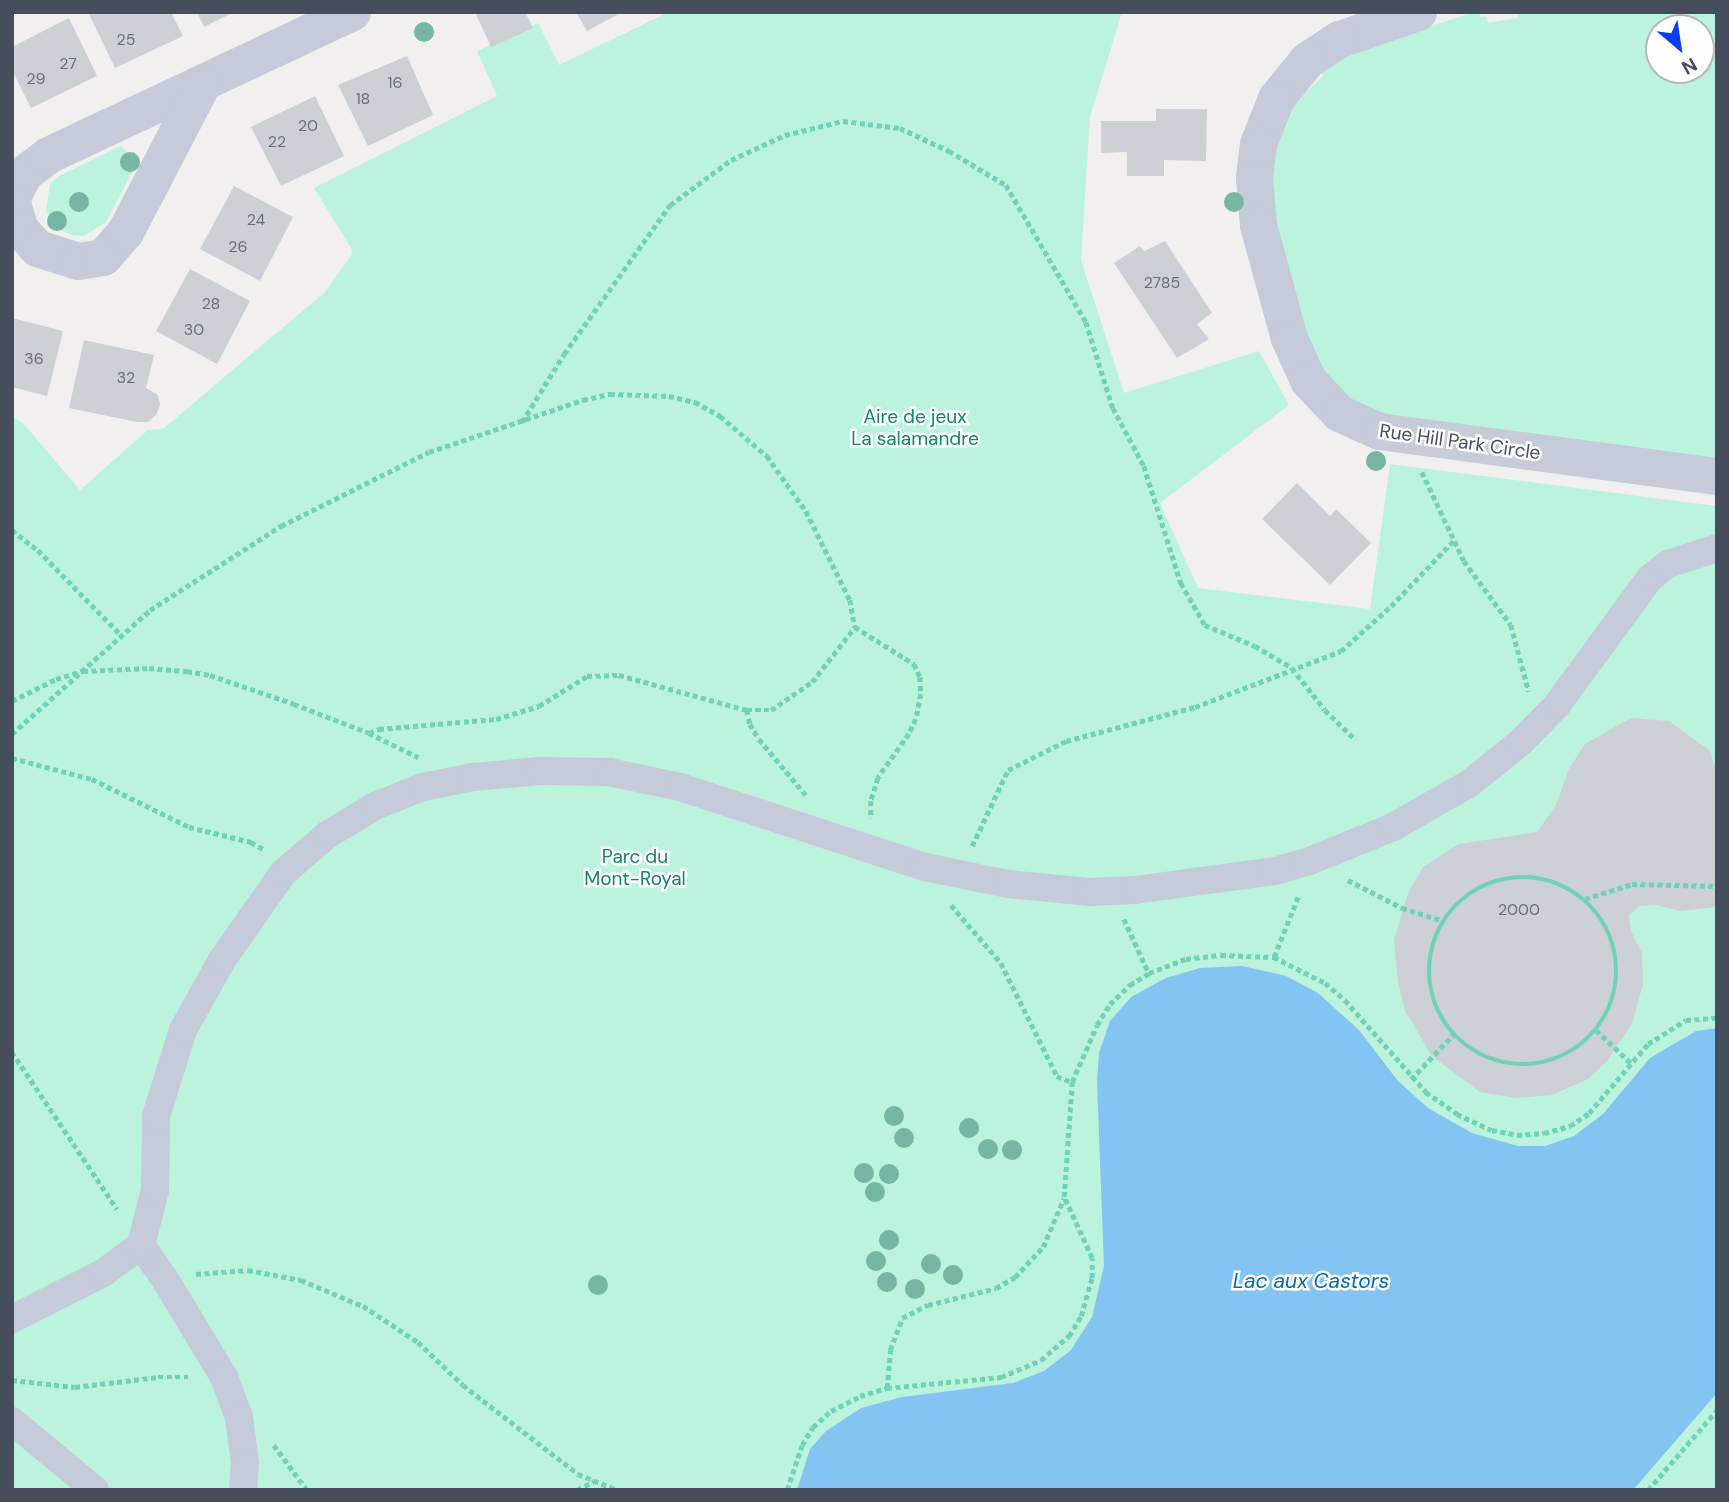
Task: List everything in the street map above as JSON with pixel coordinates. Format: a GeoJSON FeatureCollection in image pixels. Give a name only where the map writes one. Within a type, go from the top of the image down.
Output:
{"type":"FeatureCollection","features":[{"type":"Feature","properties":{"kind":"street"},"geometry":{"type":"LineString","coordinates":[[203,82],[125,232],[103,257],[78,261],[37,248],[20,229],[12,201],[18,180],[38,160],[203,82],[352,12]]}},
{"type":"Feature","properties":{"kind":"street","name":"Rue Hill Park Circle"},"geometry":{"type":"LineString","coordinates":[[1418,12],[1339,39],[1298,68],[1280,92],[1265,122],[1254,178],[1256,215],[1289,338],[1308,380],[1327,404],[1352,420],[1379,431],[1717,476]]}},
{"type":"Feature","properties":{"kind":"street"},"geometry":{"type":"LineString","coordinates":[[12,1320],[103,1273],[141,1245],[155,1190],[156,1116],[183,1030],[222,960],[283,873],[327,835],[376,806],[444,781],[540,771],[609,772],[680,787],[925,867],[1008,884],[1090,892],[1135,890],[1275,871],[1311,871],[1470,783],[1540,722],[1588,666],[1610,629],[1650,578],[1668,564],[1717,548]]}},
{"type":"Feature","properties":{"kind":"street"},"geometry":{"type":"LineString","coordinates":[[141,1245],[163,1276],[224,1377],[239,1416],[245,1463],[243,1490]]}},
{"type":"Feature","properties":{"kind":"street"},"geometry":{"type":"LineString","coordinates":[[12,1421],[95,1490]]}},
{"type":"Feature","properties":{"kind":"path"},"geometry":{"type":"LineString","coordinates":[[521,423],[564,354],[670,205],[731,160],[785,135],[843,121],[900,128],[949,151],[1006,184],[1086,322],[1113,408],[1144,466],[1181,583],[1205,625],[1255,646],[1292,668],[1325,710],[1356,740]]}},
{"type":"Feature","properties":{"kind":"path"},"geometry":{"type":"LineString","coordinates":[[12,734],[150,610],[281,526],[429,452],[583,400],[610,394],[639,393],[695,402],[720,416],[767,456],[806,511],[850,600],[855,627],[914,664],[920,677],[921,694],[916,719],[909,734],[878,778],[871,801],[878,853]]}},
{"type":"Feature","properties":{"kind":"path"},"geometry":{"type":"LineString","coordinates":[[1421,438],[1420,467],[1464,561],[1511,625],[1525,681],[1540,722]]}},
{"type":"Feature","properties":{"kind":"path"},"geometry":{"type":"LineString","coordinates":[[12,530],[38,550],[121,635]]}},
{"type":"Feature","properties":{"kind":"path"},"geometry":{"type":"LineString","coordinates":[[958,874],[1009,769],[1066,741],[1195,707],[1341,651],[1391,606],[1454,540]]}},
{"type":"Feature","properties":{"kind":"path"},"geometry":{"type":"LineString","coordinates":[[369,733],[379,729],[496,719],[539,706],[587,676],[602,674],[639,679],[747,710],[771,710],[812,682],[855,627]]}},
{"type":"Feature","properties":{"kind":"path"},"geometry":{"type":"LineString","coordinates":[[12,701],[56,679],[83,671],[149,668],[211,675],[369,733],[429,764],[444,781]]}},
{"type":"Feature","properties":{"kind":"path"},"geometry":{"type":"LineString","coordinates":[[747,710],[750,724],[759,739],[827,822],[827,837]]}},
{"type":"Feature","properties":{"kind":"path"},"geometry":{"type":"LineString","coordinates":[[12,758],[92,779],[189,827],[251,842],[264,850],[283,873]]}},
{"type":"Feature","properties":{"kind":"path"},"geometry":{"type":"LineString","coordinates":[[925,867],[932,886],[977,932],[1001,963],[1057,1076],[1072,1082]]}},
{"type":"Feature","properties":{"kind":"path"},"geometry":{"type":"LineString","coordinates":[[1274,957],[1311,871],[1346,879],[1402,908],[1443,921]]}},
{"type":"Feature","properties":{"kind":"path"},"geometry":{"type":"LineString","coordinates":[[1525,876],[1557,882],[1585,899],[1605,924],[1616,954],[1616,986],[1606,1018],[1587,1041],[1562,1057],[1534,1065],[1504,1064],[1476,1053],[1453,1035],[1437,1010],[1429,981],[1430,951],[1443,921],[1465,897],[1493,881],[1525,876]]}},
{"type":"Feature","properties":{"kind":"path"},"geometry":{"type":"LineString","coordinates":[[1585,899],[1632,884],[1717,886]]}},
{"type":"Feature","properties":{"kind":"path"},"geometry":{"type":"LineString","coordinates":[[1135,890],[1124,918],[1149,973]]}},
{"type":"Feature","properties":{"kind":"path"},"geometry":{"type":"LineString","coordinates":[[887,1388],[890,1350],[902,1318],[928,1305],[996,1288],[1015,1277],[1043,1247],[1064,1197],[1072,1082],[1110,1004],[1130,985],[1149,973],[1186,959],[1210,956],[1274,957],[1325,983],[1345,1000],[1365,1020],[1411,1079],[1457,1114],[1492,1130],[1517,1135],[1545,1133],[1570,1126],[1589,1113],[1648,1044],[1686,1020],[1717,1018]]}},
{"type":"Feature","properties":{"kind":"path"},"geometry":{"type":"LineString","coordinates":[[1595,1030],[1631,1063]]}},
{"type":"Feature","properties":{"kind":"path"},"geometry":{"type":"LineString","coordinates":[[1411,1079],[1453,1035]]}},
{"type":"Feature","properties":{"kind":"path"},"geometry":{"type":"LineString","coordinates":[[12,1052],[141,1245]]}},
{"type":"Feature","properties":{"kind":"path"},"geometry":{"type":"LineString","coordinates":[[787,1490],[792,1467],[813,1427],[831,1411],[860,1396],[887,1388],[1001,1377],[1056,1349],[1081,1316],[1092,1278],[1091,1258],[1064,1197]]}},
{"type":"Feature","properties":{"kind":"path"},"geometry":{"type":"LineString","coordinates":[[163,1276],[248,1270],[301,1280],[363,1306],[418,1342],[463,1385],[578,1474],[617,1490]]}},
{"type":"Feature","properties":{"kind":"path"},"geometry":{"type":"LineString","coordinates":[[12,1380],[75,1387],[158,1377],[224,1377]]}},
{"type":"Feature","properties":{"kind":"path"},"geometry":{"type":"LineString","coordinates":[[1648,1490],[1717,1410]]}},
{"type":"Feature","properties":{"kind":"path"},"geometry":{"type":"LineString","coordinates":[[577,1490],[595,1481]]}},
{"type":"Feature","properties":{"kind":"green space","name":"Parc du Mont-Royal"},"geometry":{"type":"Polygon","coordinates":[[[669,12],[1122,12],[1090,117],[1081,260],[1124,393],[1259,351],[1289,405],[1160,503],[1198,588],[1370,609],[1390,464],[1717,506],[1717,1490],[12,1490],[12,417],[23,423],[80,490],[148,430],[163,429],[325,292],[352,254],[351,248],[314,188],[497,96],[477,51],[538,23],[559,65],[669,12]]]}},
{"type":"Feature","properties":{"kind":"green space"},"geometry":{"type":"Polygon","coordinates":[[[1474,12],[1479,12],[1480,17],[1486,16],[1488,23],[1518,18],[1518,12],[1717,12],[1717,460],[1380,415],[1363,410],[1330,382],[1308,340],[1276,227],[1271,194],[1273,152],[1289,108],[1323,76],[1319,70],[1342,55],[1474,12]]]}},
{"type":"Feature","properties":{"kind":"green space"},"geometry":{"type":"Polygon","coordinates":[[[121,146],[138,161],[106,222],[84,236],[71,235],[57,228],[46,211],[50,184],[59,176],[121,146]]]}},
{"type":"Feature","properties":{"kind":"water","name":"Lac aux Castors"},"geometry":{"type":"Polygon","coordinates":[[[1242,966],[1286,976],[1318,993],[1359,1030],[1398,1081],[1428,1108],[1472,1133],[1518,1146],[1545,1146],[1574,1136],[1603,1114],[1650,1058],[1696,1031],[1717,1028],[1717,1393],[1633,1490],[797,1490],[810,1449],[826,1431],[861,1408],[902,1397],[1013,1383],[1044,1371],[1071,1350],[1092,1317],[1104,1266],[1097,1082],[1099,1053],[1110,1021],[1131,997],[1166,978],[1200,968],[1242,966]]]}},
{"type":"Feature","properties":{"kind":"building"},"geometry":{"type":"Polygon","coordinates":[[[88,12],[171,12],[183,36],[115,68],[88,12]]]}},
{"type":"Feature","properties":{"kind":"building"},"geometry":{"type":"Polygon","coordinates":[[[197,12],[234,12],[204,27],[197,12]]]}},
{"type":"Feature","properties":{"kind":"building"},"geometry":{"type":"Polygon","coordinates":[[[475,12],[525,12],[533,28],[491,47],[475,12]]]}},
{"type":"Feature","properties":{"kind":"building"},"geometry":{"type":"Polygon","coordinates":[[[576,12],[622,12],[587,31],[576,12]]]}},
{"type":"Feature","properties":{"kind":"building"},"geometry":{"type":"Polygon","coordinates":[[[69,18],[97,76],[31,108],[12,70],[12,47],[69,18]]]}},
{"type":"Feature","properties":{"kind":"building"},"geometry":{"type":"Polygon","coordinates":[[[407,56],[433,115],[368,146],[338,85],[407,56]]]}},
{"type":"Feature","properties":{"kind":"building"},"geometry":{"type":"Polygon","coordinates":[[[315,96],[344,156],[281,186],[251,127],[315,96]]]}},
{"type":"Feature","properties":{"kind":"building"},"geometry":{"type":"Polygon","coordinates":[[[1156,109],[1207,109],[1206,161],[1164,160],[1164,176],[1127,176],[1127,152],[1101,153],[1101,121],[1156,121],[1156,109]]]}},
{"type":"Feature","properties":{"kind":"building"},"geometry":{"type":"Polygon","coordinates":[[[234,186],[293,217],[260,281],[200,249],[234,186]]]}},
{"type":"Feature","properties":{"kind":"building"},"geometry":{"type":"Polygon","coordinates":[[[1165,241],[1212,313],[1197,324],[1209,339],[1177,358],[1114,263],[1140,246],[1144,251],[1165,241]]]}},
{"type":"Feature","properties":{"kind":"building"},"geometry":{"type":"Polygon","coordinates":[[[190,269],[250,301],[217,364],[156,331],[190,269]]]}},
{"type":"Feature","properties":{"kind":"building"},"geometry":{"type":"Polygon","coordinates":[[[12,318],[63,331],[47,396],[12,387],[12,318]]]}},
{"type":"Feature","properties":{"kind":"building"},"geometry":{"type":"Polygon","coordinates":[[[84,340],[154,355],[146,388],[158,395],[160,405],[156,415],[148,422],[69,408],[84,340]]]}},
{"type":"Feature","properties":{"kind":"building"},"geometry":{"type":"Polygon","coordinates":[[[1297,483],[1330,516],[1336,509],[1371,543],[1330,585],[1262,519],[1297,483]]]}},
{"type":"Feature","properties":{"kind":"building"},"geometry":{"type":"Polygon","coordinates":[[[1631,718],[1669,721],[1709,750],[1717,772],[1717,907],[1679,911],[1657,905],[1639,906],[1629,915],[1631,931],[1642,953],[1643,984],[1632,1024],[1607,1061],[1588,1079],[1552,1095],[1517,1098],[1480,1092],[1432,1056],[1405,1011],[1398,982],[1394,940],[1408,894],[1423,867],[1459,844],[1537,832],[1556,805],[1569,769],[1585,744],[1631,718]]]}},
{"type":"Feature","properties":{"kind":"park label","name":"Aire de jeux La salamandre"},"geometry":{"type":"Point","coordinates":[915,428]}}]}
